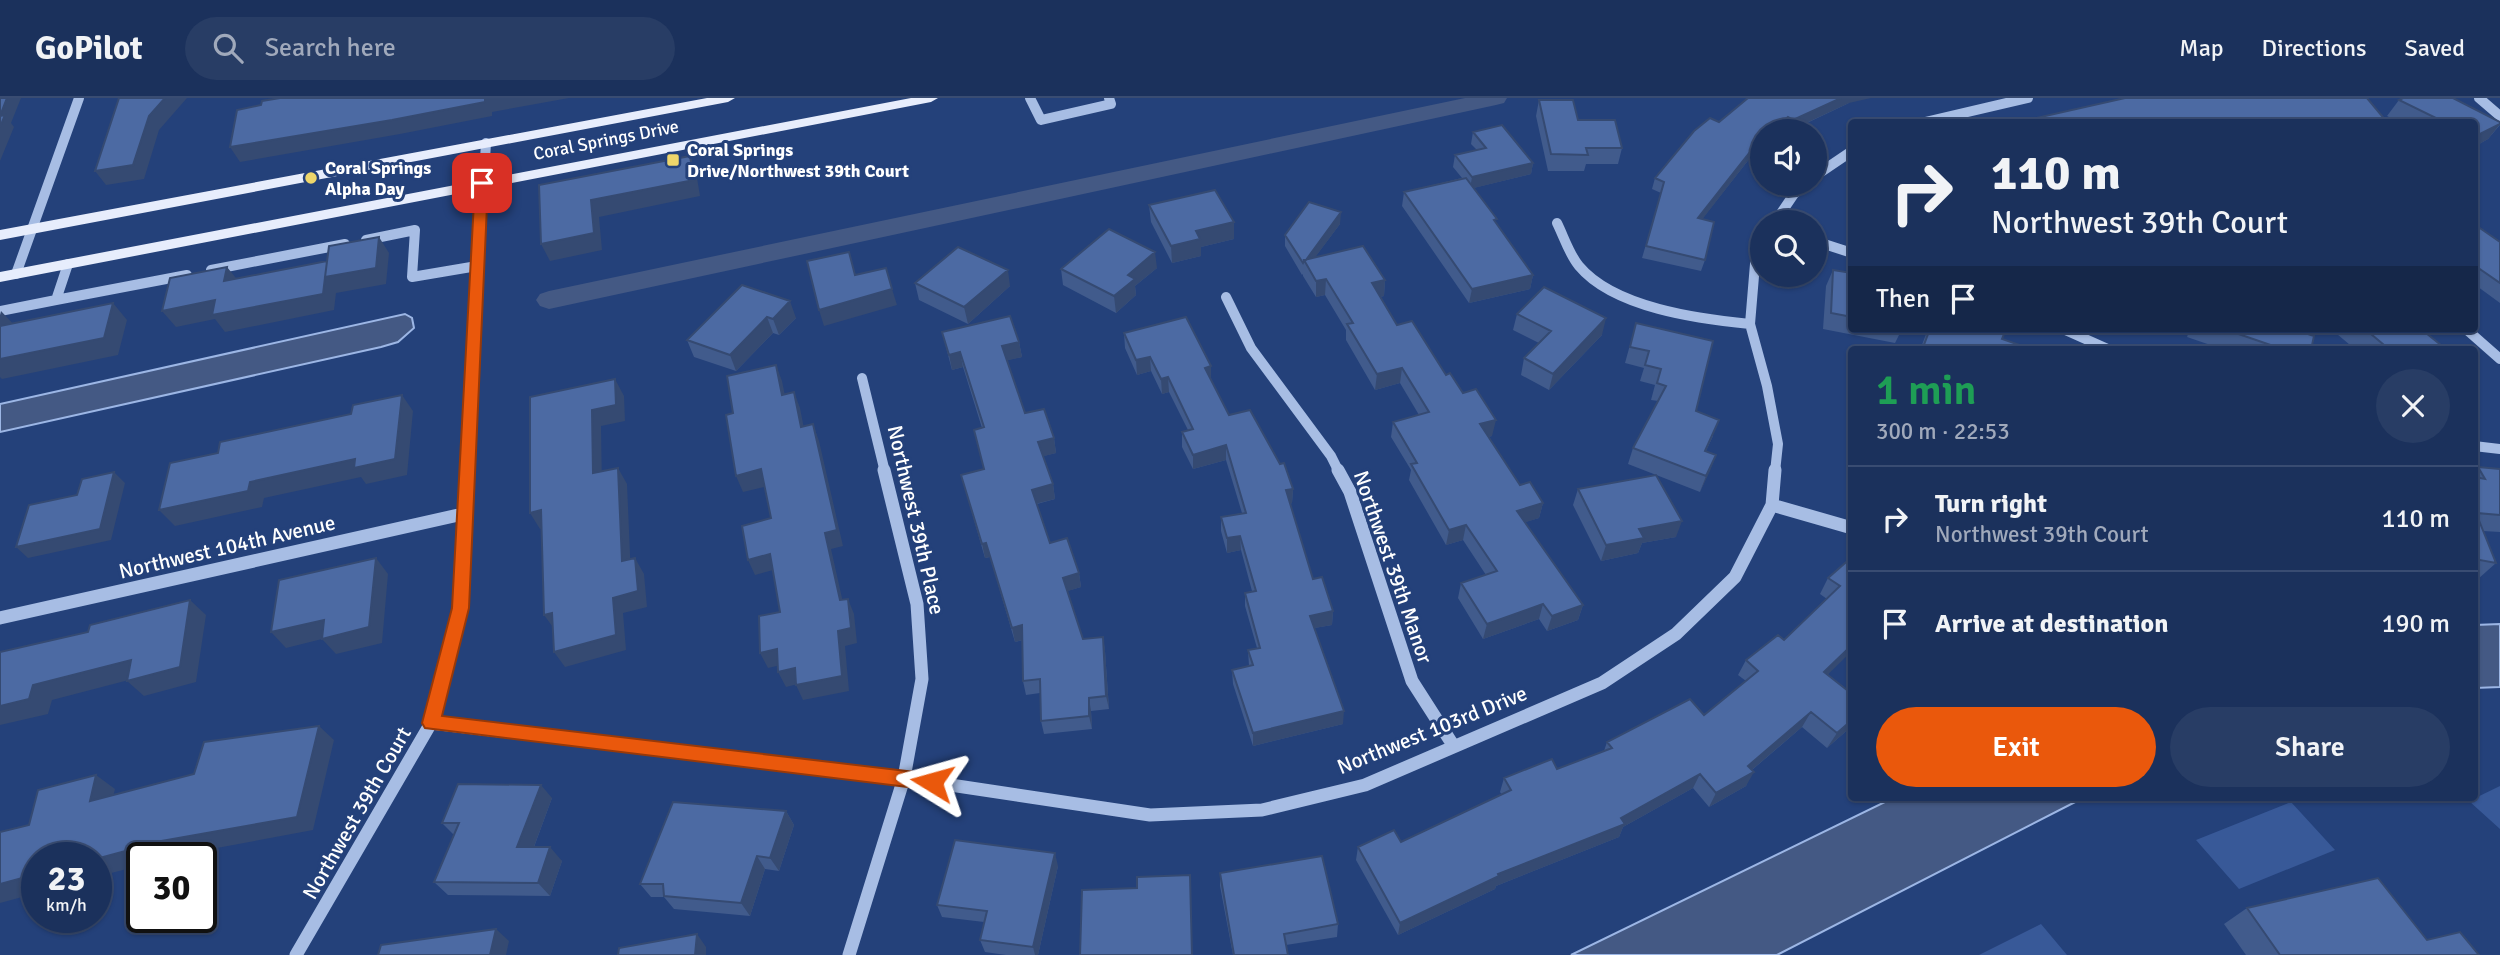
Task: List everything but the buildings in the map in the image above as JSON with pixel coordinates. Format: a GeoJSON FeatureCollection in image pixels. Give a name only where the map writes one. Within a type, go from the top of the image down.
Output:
{"type":"FeatureCollection","features":[{"type":"Feature","properties":{"kind":"main road","name":"Coral Springs Drive"},"geometry":{"type":"LineString","coordinates":[[0,235],[728,98]]}},
{"type":"Feature","properties":{"kind":"main road","name":"Coral Springs Drive"},"geometry":{"type":"LineString","coordinates":[[0,277],[923,99]]}},
{"type":"Feature","properties":{"kind":"street"},"geometry":{"type":"LineString","coordinates":[[16,274],[79,98]]}},
{"type":"Feature","properties":{"kind":"street"},"geometry":{"type":"LineString","coordinates":[[1030,98],[1041,120],[1111,104],[1109,98]]}},
{"type":"Feature","properties":{"kind":"street"},"geometry":{"type":"LineString","coordinates":[[1938,119],[2028,98]]}},
{"type":"Feature","properties":{"kind":"street"},"geometry":{"type":"LineString","coordinates":[[2479,98],[2500,116]]}},
{"type":"Feature","properties":{"kind":"street","name":"Northwest 39th Court"},"geometry":{"type":"LineString","coordinates":[[296,955],[431,723],[460,608],[485,144]]}},
{"type":"Feature","properties":{"kind":"street"},"geometry":{"type":"LineString","coordinates":[[1827,168],[1848,153]]}},
{"type":"Feature","properties":{"kind":"street"},"geometry":{"type":"LineString","coordinates":[[1556,223],[1581,269],[1648,307],[1698,319],[1750,324]]}},
{"type":"Feature","properties":{"kind":"street"},"geometry":{"type":"LineString","coordinates":[[0,311],[415,230],[412,277],[477,265]]}},
{"type":"Feature","properties":{"kind":"street"},"geometry":{"type":"LineString","coordinates":[[1827,245],[1848,252]]}},
{"type":"Feature","properties":{"kind":"street"},"geometry":{"type":"LineString","coordinates":[[57,300],[68,264]]}},
{"type":"Feature","properties":{"kind":"street","name":"Northwest 103rd Drive"},"geometry":{"type":"LineString","coordinates":[[431,723],[904,778],[1150,815],[1262,810],[1365,785],[1602,683],[1676,634],[1735,577],[1772,505],[1778,444],[1767,386],[1750,324],[1753,287]]}},
{"type":"Feature","properties":{"kind":"street","name":"Northwest 39th Manor"},"geometry":{"type":"LineString","coordinates":[[1226,297],[1251,348],[1331,456],[1350,492],[1412,681],[1453,745]]}},
{"type":"Feature","properties":{"kind":"street"},"geometry":{"type":"LineString","coordinates":[[2072,333],[2101,346]]}},
{"type":"Feature","properties":{"kind":"street"},"geometry":{"type":"LineString","coordinates":[[2471,333],[2500,359]]}},
{"type":"Feature","properties":{"kind":"street","name":"Northwest 39th Place"},"geometry":{"type":"LineString","coordinates":[[849,955],[904,778],[922,679],[918,604],[862,379]]}},
{"type":"Feature","properties":{"kind":"street"},"geometry":{"type":"LineString","coordinates":[[2478,446],[2500,449]]}},
{"type":"Feature","properties":{"kind":"street"},"geometry":{"type":"LineString","coordinates":[[1772,505],[1848,527]]}},
{"type":"Feature","properties":{"kind":"street","name":"Northwest 104th Avenue"},"geometry":{"type":"LineString","coordinates":[[0,618],[463,514]]}},
{"type":"Feature","properties":{"kind":"shaded area"},"geometry":{"type":"Polygon","coordinates":[[[405,314],[412,318],[414,328],[398,342],[381,347],[0,432],[0,404],[405,314]]]}},
{"type":"Feature","properties":{"kind":"shaded area"},"geometry":{"type":"Polygon","coordinates":[[[2500,624],[2500,687],[2478,688],[2478,625],[2500,624]]]}},
{"type":"Feature","properties":{"kind":"shaded area"},"geometry":{"type":"Polygon","coordinates":[[[2500,786],[2500,829],[2469,801],[2478,801],[2478,797],[2500,786]]]}},
{"type":"Feature","properties":{"kind":"shaded area"},"geometry":{"type":"Polygon","coordinates":[[[1887,801],[2077,801],[1777,955],[1571,955],[1887,801]]]}},
{"type":"Feature","properties":{"kind":"shaded area"},"geometry":{"type":"Polygon","coordinates":[[[2291,802],[2335,850],[2239,889],[2196,840],[2291,802]]]}},
{"type":"Feature","properties":{"kind":"shaded area"},"geometry":{"type":"Polygon","coordinates":[[[2041,924],[2067,955],[1979,955],[2041,924]]]}},
{"type":"Feature","properties":{"kind":"waterway"},"geometry":{"type":"LineString","coordinates":[[549,300],[1496,98]]}},
{"type":"Feature","properties":{"kind":"place","name":"Coral Springs Drive/Northwest 39th Court"},"geometry":{"type":"Point","coordinates":[673,160]}},
{"type":"Feature","properties":{"kind":"place","name":"Coral Springs Alpha Day"},"geometry":{"type":"Point","coordinates":[311,178]}},
{"type":"Feature","properties":{"kind":"route"},"geometry":{"type":"LineString","coordinates":[[482,183],[460,608],[431,723],[932,782]]}}]}
